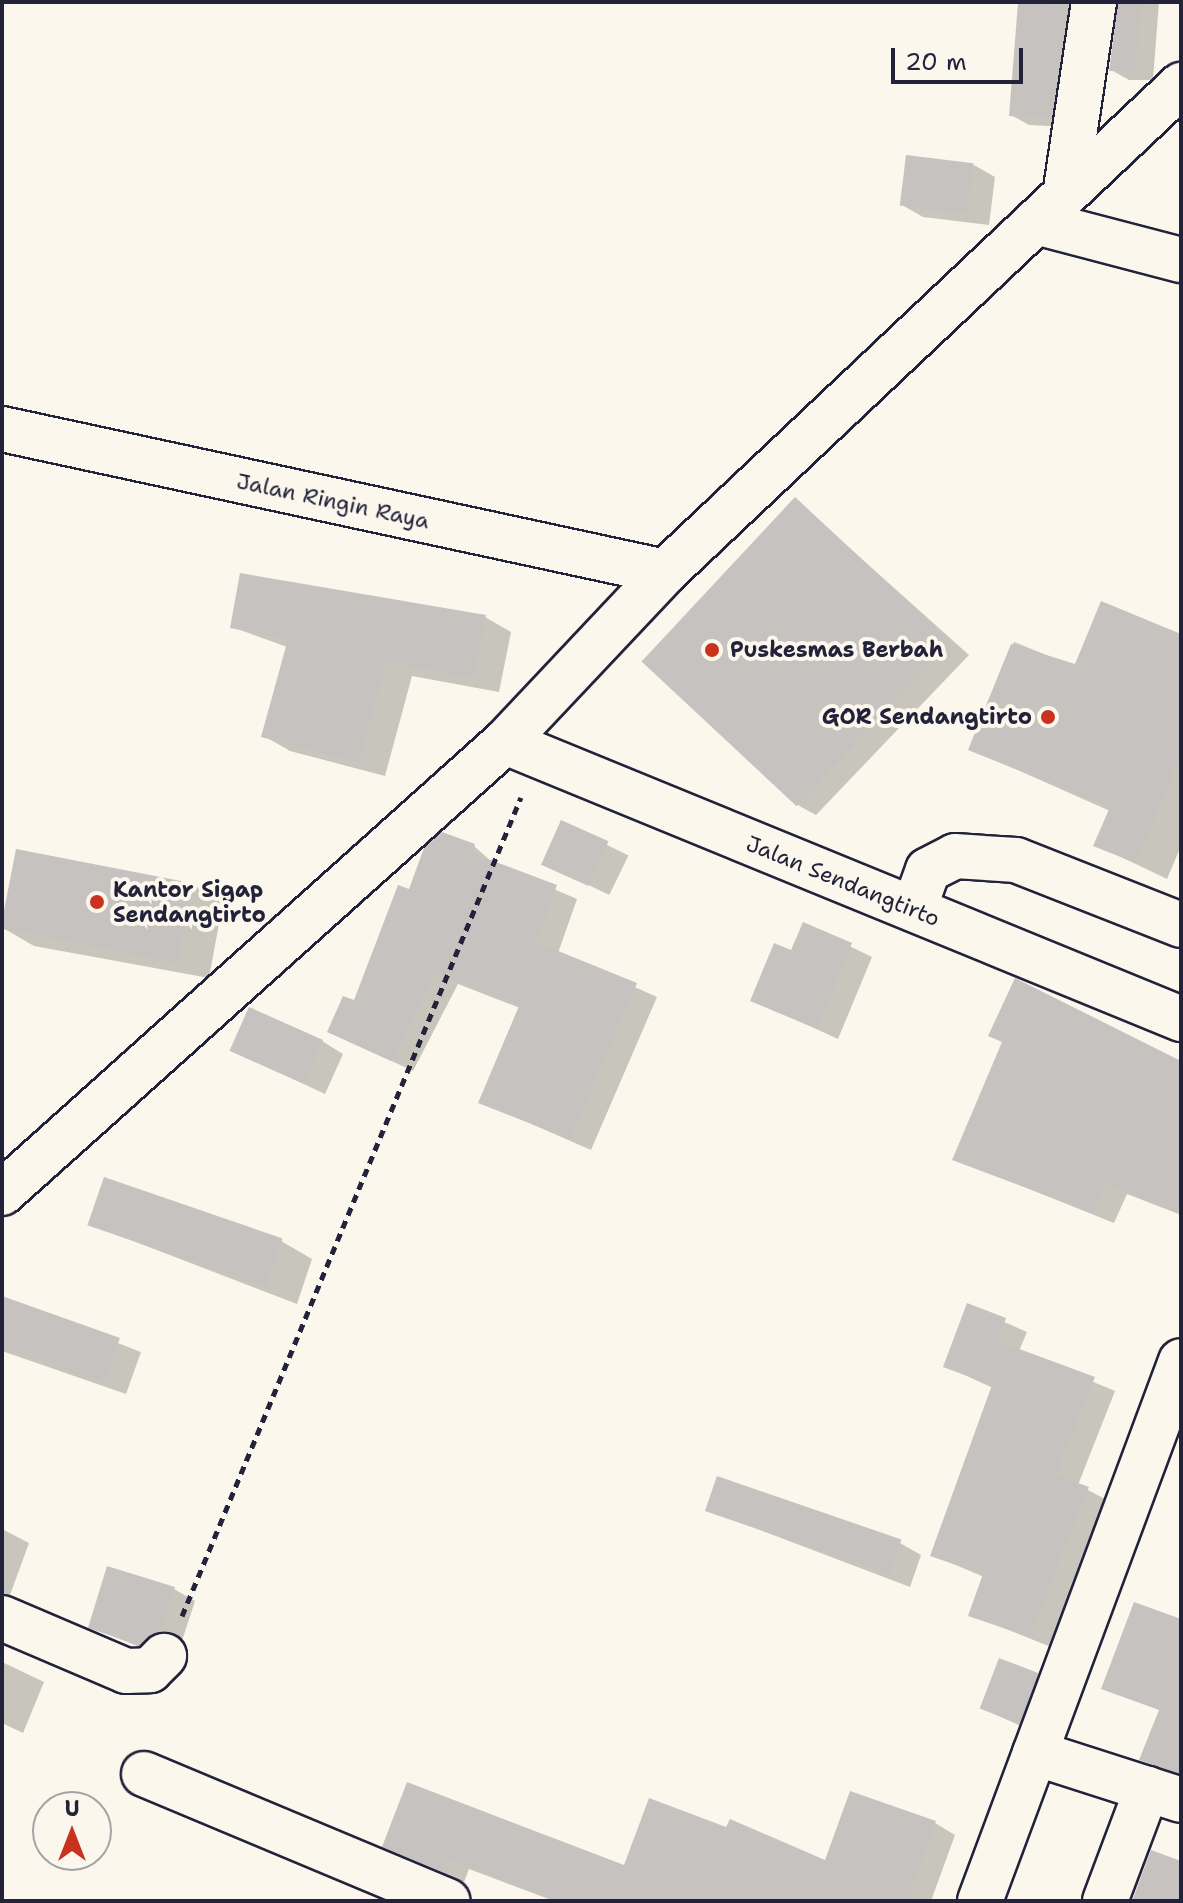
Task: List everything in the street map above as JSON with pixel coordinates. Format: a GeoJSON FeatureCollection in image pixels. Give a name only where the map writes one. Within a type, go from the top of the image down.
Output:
{"type":"FeatureCollection","features":[{"type":"Feature","properties":{"kind":"street"},"geometry":{"type":"LineString","coordinates":[[1066,189],[1094,2]]}},
{"type":"Feature","properties":{"kind":"street"},"geometry":{"type":"LineString","coordinates":[[2,1193],[522,749],[665,572],[1036,222],[1066,189],[1181,85]]}},
{"type":"Feature","properties":{"kind":"street"},"geometry":{"type":"LineString","coordinates":[[1036,222],[1181,260]]}},
{"type":"Feature","properties":{"kind":"street","name":"Jalan Ringin Raya"},"geometry":{"type":"LineString","coordinates":[[2,429],[665,572]]}},
{"type":"Feature","properties":{"kind":"street","name":"Jalan Sendangtirto"},"geometry":{"type":"LineString","coordinates":[[522,749],[1181,1019]]}},
{"type":"Feature","properties":{"kind":"street"},"geometry":{"type":"LineString","coordinates":[[914,909],[928,870],[955,856],[1016,860],[1181,925]]}},
{"type":"Feature","properties":{"kind":"street"},"geometry":{"type":"LineString","coordinates":[[980,1901],[1181,1361]]}},
{"type":"Feature","properties":{"kind":"street"},"geometry":{"type":"LineString","coordinates":[[2,1618],[126,1671],[150,1670],[164,1656]]}},
{"type":"Feature","properties":{"kind":"street"},"geometry":{"type":"LineString","coordinates":[[1035,1753],[1164,1794],[1105,1901]]}},
{"type":"Feature","properties":{"kind":"street"},"geometry":{"type":"LineString","coordinates":[[144,1774],[447,1901]]}},
{"type":"Feature","properties":{"kind":"path"},"geometry":{"type":"LineString","coordinates":[[164,1656],[522,749]]}},
{"type":"Feature","properties":{"kind":"building"},"geometry":{"type":"Polygon","coordinates":[[[1118,2],[1140,2],[1136,71],[1109,71],[1118,2]]]}},
{"type":"Feature","properties":{"kind":"building"},"geometry":{"type":"Polygon","coordinates":[[[1018,3],[1068,7],[1051,118],[1009,116],[1018,3]]]}},
{"type":"Feature","properties":{"kind":"building"},"geometry":{"type":"Polygon","coordinates":[[[906,155],[973,163],[967,214],[900,206],[906,155]]]}},
{"type":"Feature","properties":{"kind":"building","name":"Puskesmas Berbah"},"geometry":{"type":"Polygon","coordinates":[[[795,497],[950,642],[797,806],[642,662],[795,497]]]}},
{"type":"Feature","properties":{"kind":"building"},"geometry":{"type":"Polygon","coordinates":[[[240,573],[486,615],[473,679],[386,662],[359,763],[261,737],[288,639],[230,628],[240,573]]]}},
{"type":"Feature","properties":{"kind":"building"},"geometry":{"type":"Polygon","coordinates":[[[1101,601],[1181,634],[1181,755],[1136,863],[1093,846],[1110,807],[968,750],[1011,644],[1075,664],[1101,601]]]}},
{"type":"Feature","properties":{"kind":"building"},"geometry":{"type":"Polygon","coordinates":[[[561,820],[609,841],[589,886],[541,865],[561,820]]]}},
{"type":"Feature","properties":{"kind":"building"},"geometry":{"type":"Polygon","coordinates":[[[442,832],[475,844],[472,853],[557,885],[536,942],[637,983],[570,1139],[478,1103],[519,1006],[437,973],[391,1061],[327,1032],[343,996],[354,1000],[398,885],[409,889],[424,848],[442,832]]]}},
{"type":"Feature","properties":{"kind":"building","name":"Kantor Sigap Sendangtirto"},"geometry":{"type":"Polygon","coordinates":[[[16,849],[193,883],[177,963],[2,929],[16,849]]]}},
{"type":"Feature","properties":{"kind":"building"},"geometry":{"type":"Polygon","coordinates":[[[803,922],[852,943],[817,1029],[750,1001],[774,943],[791,950],[803,922]]]}},
{"type":"Feature","properties":{"kind":"building"},"geometry":{"type":"Polygon","coordinates":[[[1015,978],[1181,1061],[1181,1213],[1106,1184],[1094,1213],[952,1160],[1002,1042],[988,1036],[1015,978]]]}},
{"type":"Feature","properties":{"kind":"building"},"geometry":{"type":"Polygon","coordinates":[[[249,1007],[323,1040],[303,1084],[229,1051],[249,1007]]]}},
{"type":"Feature","properties":{"kind":"building"},"geometry":{"type":"Polygon","coordinates":[[[104,1177],[283,1239],[266,1287],[87,1225],[104,1177]]]}},
{"type":"Feature","properties":{"kind":"building"},"geometry":{"type":"Polygon","coordinates":[[[2,1296],[120,1338],[104,1383],[2,1348],[2,1296]]]}},
{"type":"Feature","properties":{"kind":"building"},"geometry":{"type":"Polygon","coordinates":[[[967,1303],[1006,1318],[998,1341],[1095,1377],[1056,1475],[1089,1487],[1030,1637],[968,1616],[983,1574],[930,1556],[992,1385],[943,1367],[967,1303]]]}},
{"type":"Feature","properties":{"kind":"building"},"geometry":{"type":"Polygon","coordinates":[[[717,1476],[901,1539],[889,1574],[705,1511],[717,1476]]]}},
{"type":"Feature","properties":{"kind":"building"},"geometry":{"type":"Polygon","coordinates":[[[107,1566],[175,1587],[160,1632],[139,1645],[88,1628],[107,1566]]]}},
{"type":"Feature","properties":{"kind":"building"},"geometry":{"type":"Polygon","coordinates":[[[1134,1602],[1181,1619],[1181,1774],[1139,1760],[1159,1710],[1101,1689],[1134,1602]]]}},
{"type":"Feature","properties":{"kind":"building"},"geometry":{"type":"Polygon","coordinates":[[[999,1658],[1038,1673],[1019,1723],[980,1708],[999,1658]]]}},
{"type":"Feature","properties":{"kind":"building"},"geometry":{"type":"Polygon","coordinates":[[[407,1782],[624,1865],[649,1798],[726,1827],[730,1819],[825,1860],[850,1791],[936,1821],[907,1901],[560,1901],[448,1859],[443,1872],[382,1847],[407,1782]]]}},
{"type":"Feature","properties":{"kind":"building"},"geometry":{"type":"Polygon","coordinates":[[[1151,1850],[1181,1861],[1181,1901],[1132,1901],[1151,1850]]]}},
{"type":"Feature","properties":{"kind":"place","name":"Puskesmas Berbah"},"geometry":{"type":"Point","coordinates":[712,650]}},
{"type":"Feature","properties":{"kind":"place","name":"GOR Sendangtirto"},"geometry":{"type":"Point","coordinates":[1048,717]}},
{"type":"Feature","properties":{"kind":"place","name":"Kantor Sigap Sendangtirto"},"geometry":{"type":"Point","coordinates":[97,902]}}]}
